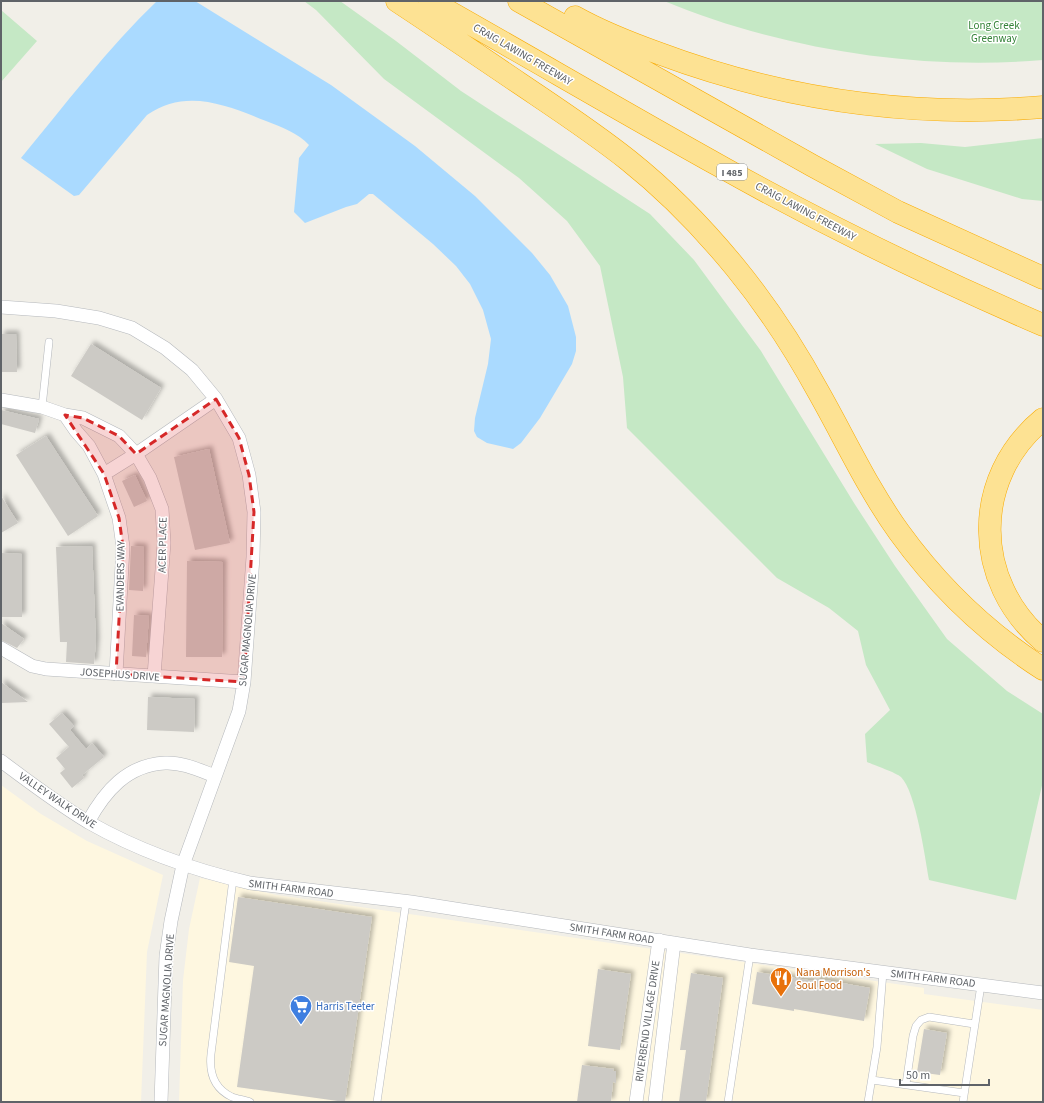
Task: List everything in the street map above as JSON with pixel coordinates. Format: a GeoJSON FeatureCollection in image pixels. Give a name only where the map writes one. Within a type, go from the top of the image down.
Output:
{"type":"FeatureCollection","features":[{"type":"Feature","properties":{"kind":"highway"},"geometry":{"type":"LineString","coordinates":[[398,1],[600,138],[629,160],[680,208],[735,268],[780,329],[819,391],[878,498],[915,554],[936,579],[989,629],[1023,656],[1043,669]]}},
{"type":"Feature","properties":{"kind":"highway","name":"CRAIG LAWING FREEWAY"},"geometry":{"type":"LineString","coordinates":[[430,1],[718,165],[818,218],[894,257],[1043,325]]}},
{"type":"Feature","properties":{"kind":"highway"},"geometry":{"type":"LineString","coordinates":[[519,1],[792,155],[898,212],[1043,278]]}},
{"type":"Feature","properties":{"kind":"highway"},"geometry":{"type":"LineString","coordinates":[[544,1],[594,27],[688,64],[757,84],[801,94],[856,103],[913,109],[963,110],[1043,107]]}},
{"type":"Feature","properties":{"kind":"highway"},"geometry":{"type":"LineString","coordinates":[[1043,419],[1031,429],[1019,443],[1006,463],[999,478],[994,494],[989,537],[991,554],[1006,596],[1027,626],[1043,641]]}},
{"type":"Feature","properties":{"kind":"street","name":"SUGAR MAGNOLIA DRIVE"},"geometry":{"type":"LineString","coordinates":[[1,307],[56,311],[99,318],[132,328],[165,348],[192,370],[216,399],[239,438],[249,475],[254,512],[253,557],[244,682],[239,711],[183,865],[171,921],[166,956],[161,1102]]}},
{"type":"Feature","properties":{"kind":"street"},"geometry":{"type":"LineString","coordinates":[[104,474],[216,399]]}},
{"type":"Feature","properties":{"kind":"street"},"geometry":{"type":"LineString","coordinates":[[1,400],[42,407],[65,415]]}},
{"type":"Feature","properties":{"kind":"street","name":"ACER PLACE"},"geometry":{"type":"LineString","coordinates":[[65,415],[83,418],[118,436],[136,454],[150,478],[162,508],[164,543],[154,676]]}},
{"type":"Feature","properties":{"kind":"street","name":"EVANDERS WAY"},"geometry":{"type":"LineString","coordinates":[[65,415],[88,446],[104,474],[119,518],[122,547],[116,674]]}},
{"type":"Feature","properties":{"kind":"street","name":"JOSEPHUS DRIVE"},"geometry":{"type":"LineString","coordinates":[[1,648],[32,666],[46,669],[244,682]]}},
{"type":"Feature","properties":{"kind":"street","name":"VALLEY WALK DRIVE"},"geometry":{"type":"LineString","coordinates":[[1,761],[38,789],[88,822],[134,846],[183,865]]}},
{"type":"Feature","properties":{"kind":"street"},"geometry":{"type":"LineString","coordinates":[[88,822],[101,800],[111,788],[130,774],[142,768],[166,763],[189,766],[215,776]]}},
{"type":"Feature","properties":{"kind":"street","name":"SMITH FARM ROAD"},"geometry":{"type":"LineString","coordinates":[[183,865],[250,883],[406,902],[750,955],[1043,993]]}},
{"type":"Feature","properties":{"kind":"street","name":"RIVERBEND VILLAGE DRIVE"},"geometry":{"type":"LineString","coordinates":[[636,1102],[659,940]]}},
{"type":"Feature","properties":{"kind":"street","name":"RIVERBEND VILLAGE DRIVE"},"geometry":{"type":"LineString","coordinates":[[655,1102],[674,943]]}},
{"type":"Feature","properties":{"kind":"lane"},"geometry":{"type":"LineString","coordinates":[[42,407],[49,342]]}},
{"type":"Feature","properties":{"kind":"lane"},"geometry":{"type":"LineString","coordinates":[[233,879],[210,1069],[213,1078],[222,1091],[231,1096],[250,1102]]}},
{"type":"Feature","properties":{"kind":"lane"},"geometry":{"type":"LineString","coordinates":[[377,1102],[406,902]]}},
{"type":"Feature","properties":{"kind":"lane"},"geometry":{"type":"LineString","coordinates":[[728,1102],[750,955]]}},
{"type":"Feature","properties":{"kind":"lane"},"geometry":{"type":"LineString","coordinates":[[868,1102],[877,1047],[883,972]]}},
{"type":"Feature","properties":{"kind":"lane"},"geometry":{"type":"LineString","coordinates":[[963,1102],[981,985]]}},
{"type":"Feature","properties":{"kind":"lane"},"geometry":{"type":"LineString","coordinates":[[906,1084],[913,1036],[916,1026],[922,1020],[929,1017],[974,1024]]}},
{"type":"Feature","properties":{"kind":"lane"},"geometry":{"type":"LineString","coordinates":[[872,1080],[964,1093]]}},
{"type":"Feature","properties":{"kind":"highlighted area"},"geometry":{"type":"Polygon","coordinates":[[[216,399],[239,438],[249,475],[254,512],[244,682],[116,674],[123,547],[119,518],[104,474],[65,415],[83,418],[119,436],[136,454],[216,399]]]}},
{"type":"Feature","properties":{"kind":"shaded area"},"geometry":{"type":"Polygon","coordinates":[[[1,785],[41,814],[87,841],[163,875],[147,952],[141,1102],[1,1102],[1,785]]]}},
{"type":"Feature","properties":{"kind":"shaded area"},"geometry":{"type":"Polygon","coordinates":[[[200,878],[277,895],[924,988],[924,994],[1043,1010],[1043,1102],[179,1102],[183,980],[189,929],[200,878]]]}},
{"type":"Feature","properties":{"kind":"green space"},"geometry":{"type":"Polygon","coordinates":[[[304,1],[340,1],[396,41],[461,91],[650,214],[694,260],[761,351],[854,503],[895,566],[947,639],[1007,691],[1043,714],[1043,781],[1016,900],[929,880],[919,826],[911,796],[906,785],[899,775],[867,762],[865,734],[890,710],[866,665],[858,631],[829,608],[777,578],[627,428],[623,377],[600,266],[567,221],[519,178],[384,79],[316,10],[304,1]]]}},
{"type":"Feature","properties":{"kind":"green space","name":"Long Creek Greenway"},"geometry":{"type":"Polygon","coordinates":[[[664,1],[1043,1],[1043,60],[996,63],[947,62],[899,59],[850,53],[802,44],[755,32],[708,18],[664,1]]]}},
{"type":"Feature","properties":{"kind":"green space"},"geometry":{"type":"Polygon","coordinates":[[[1,10],[37,41],[1,82],[1,10]]]}},
{"type":"Feature","properties":{"kind":"green space"},"geometry":{"type":"Polygon","coordinates":[[[1043,138],[1043,201],[1022,199],[927,169],[875,144],[921,143],[965,147],[1043,138]]]}},
{"type":"Feature","properties":{"kind":"water"},"geometry":{"type":"Polygon","coordinates":[[[157,1],[195,1],[331,85],[415,146],[475,196],[532,253],[550,275],[568,306],[576,337],[576,351],[572,364],[540,418],[521,443],[513,449],[487,443],[477,437],[474,431],[475,418],[488,364],[491,339],[483,310],[470,284],[456,266],[433,244],[373,194],[369,194],[357,204],[305,223],[294,212],[299,158],[309,145],[295,134],[251,115],[221,105],[191,101],[176,102],[147,115],[79,195],[74,196],[21,158],[121,38],[157,1]]]}},
{"type":"Feature","properties":{"kind":"building"},"geometry":{"type":"Polygon","coordinates":[[[1,334],[16,334],[17,372],[1,372],[1,334]]]}},
{"type":"Feature","properties":{"kind":"building"},"geometry":{"type":"Polygon","coordinates":[[[91,344],[161,388],[142,420],[71,376],[91,344]]]}},
{"type":"Feature","properties":{"kind":"building"},"geometry":{"type":"Polygon","coordinates":[[[1,410],[39,419],[35,433],[1,424],[1,410]]]}},
{"type":"Feature","properties":{"kind":"building"},"geometry":{"type":"Polygon","coordinates":[[[46,436],[98,516],[68,536],[16,455],[46,436]]]}},
{"type":"Feature","properties":{"kind":"building"},"geometry":{"type":"Polygon","coordinates":[[[209,449],[230,543],[195,550],[174,457],[209,449]]]}},
{"type":"Feature","properties":{"kind":"building"},"geometry":{"type":"Polygon","coordinates":[[[135,475],[147,501],[134,507],[122,481],[135,475]]]}},
{"type":"Feature","properties":{"kind":"building"},"geometry":{"type":"Polygon","coordinates":[[[1,496],[18,523],[1,533],[1,496]]]}},
{"type":"Feature","properties":{"kind":"building"},"geometry":{"type":"Polygon","coordinates":[[[92,546],[96,641],[94,664],[66,662],[67,642],[60,642],[56,547],[92,546]]]}},
{"type":"Feature","properties":{"kind":"building"},"geometry":{"type":"Polygon","coordinates":[[[131,546],[144,547],[143,591],[129,590],[131,546]]]}},
{"type":"Feature","properties":{"kind":"building"},"geometry":{"type":"Polygon","coordinates":[[[1,553],[22,554],[22,617],[1,617],[1,553]]]}},
{"type":"Feature","properties":{"kind":"building"},"geometry":{"type":"Polygon","coordinates":[[[187,561],[223,562],[222,657],[186,657],[187,561]]]}},
{"type":"Feature","properties":{"kind":"building"},"geometry":{"type":"Polygon","coordinates":[[[134,615],[149,616],[146,657],[132,656],[134,615]]]}},
{"type":"Feature","properties":{"kind":"building"},"geometry":{"type":"Polygon","coordinates":[[[1,623],[24,639],[17,648],[1,640],[1,623]]]}},
{"type":"Feature","properties":{"kind":"building"},"geometry":{"type":"Polygon","coordinates":[[[1,682],[28,702],[1,703],[1,682]]]}},
{"type":"Feature","properties":{"kind":"building"},"geometry":{"type":"Polygon","coordinates":[[[148,697],[195,699],[194,732],[147,730],[148,697]]]}},
{"type":"Feature","properties":{"kind":"building"},"geometry":{"type":"Polygon","coordinates":[[[62,713],[74,726],[70,730],[86,749],[92,743],[104,757],[82,775],[84,778],[72,788],[60,773],[65,769],[56,758],[69,747],[49,724],[62,713]]]}},
{"type":"Feature","properties":{"kind":"building","name":"Harris Teeter"},"geometry":{"type":"Polygon","coordinates":[[[238,897],[372,917],[345,1102],[237,1087],[254,966],[229,962],[238,897]]]}},
{"type":"Feature","properties":{"kind":"building"},"geometry":{"type":"Polygon","coordinates":[[[598,969],[631,974],[620,1050],[588,1046],[598,969]]]}},
{"type":"Feature","properties":{"kind":"building"},"geometry":{"type":"Polygon","coordinates":[[[757,972],[814,981],[814,978],[870,988],[864,1021],[794,1009],[794,1011],[752,1004],[757,972]]]}},
{"type":"Feature","properties":{"kind":"building"},"geometry":{"type":"Polygon","coordinates":[[[691,973],[723,978],[706,1102],[679,1102],[686,1050],[680,1050],[691,973]]]}},
{"type":"Feature","properties":{"kind":"building"},"geometry":{"type":"Polygon","coordinates":[[[924,1029],[947,1033],[940,1075],[917,1072],[924,1029]]]}},
{"type":"Feature","properties":{"kind":"building"},"geometry":{"type":"Polygon","coordinates":[[[582,1065],[614,1069],[613,1071],[616,1071],[616,1083],[613,1082],[611,1102],[577,1102],[582,1065]]]}},
{"type":"Feature","properties":{"kind":"place","name":"Nana Morrison's Soul Food"},"geometry":{"type":"Point","coordinates":[781,998]}},
{"type":"Feature","properties":{"kind":"place","name":"Harris Teeter"},"geometry":{"type":"Point","coordinates":[301,1026]}}]}
